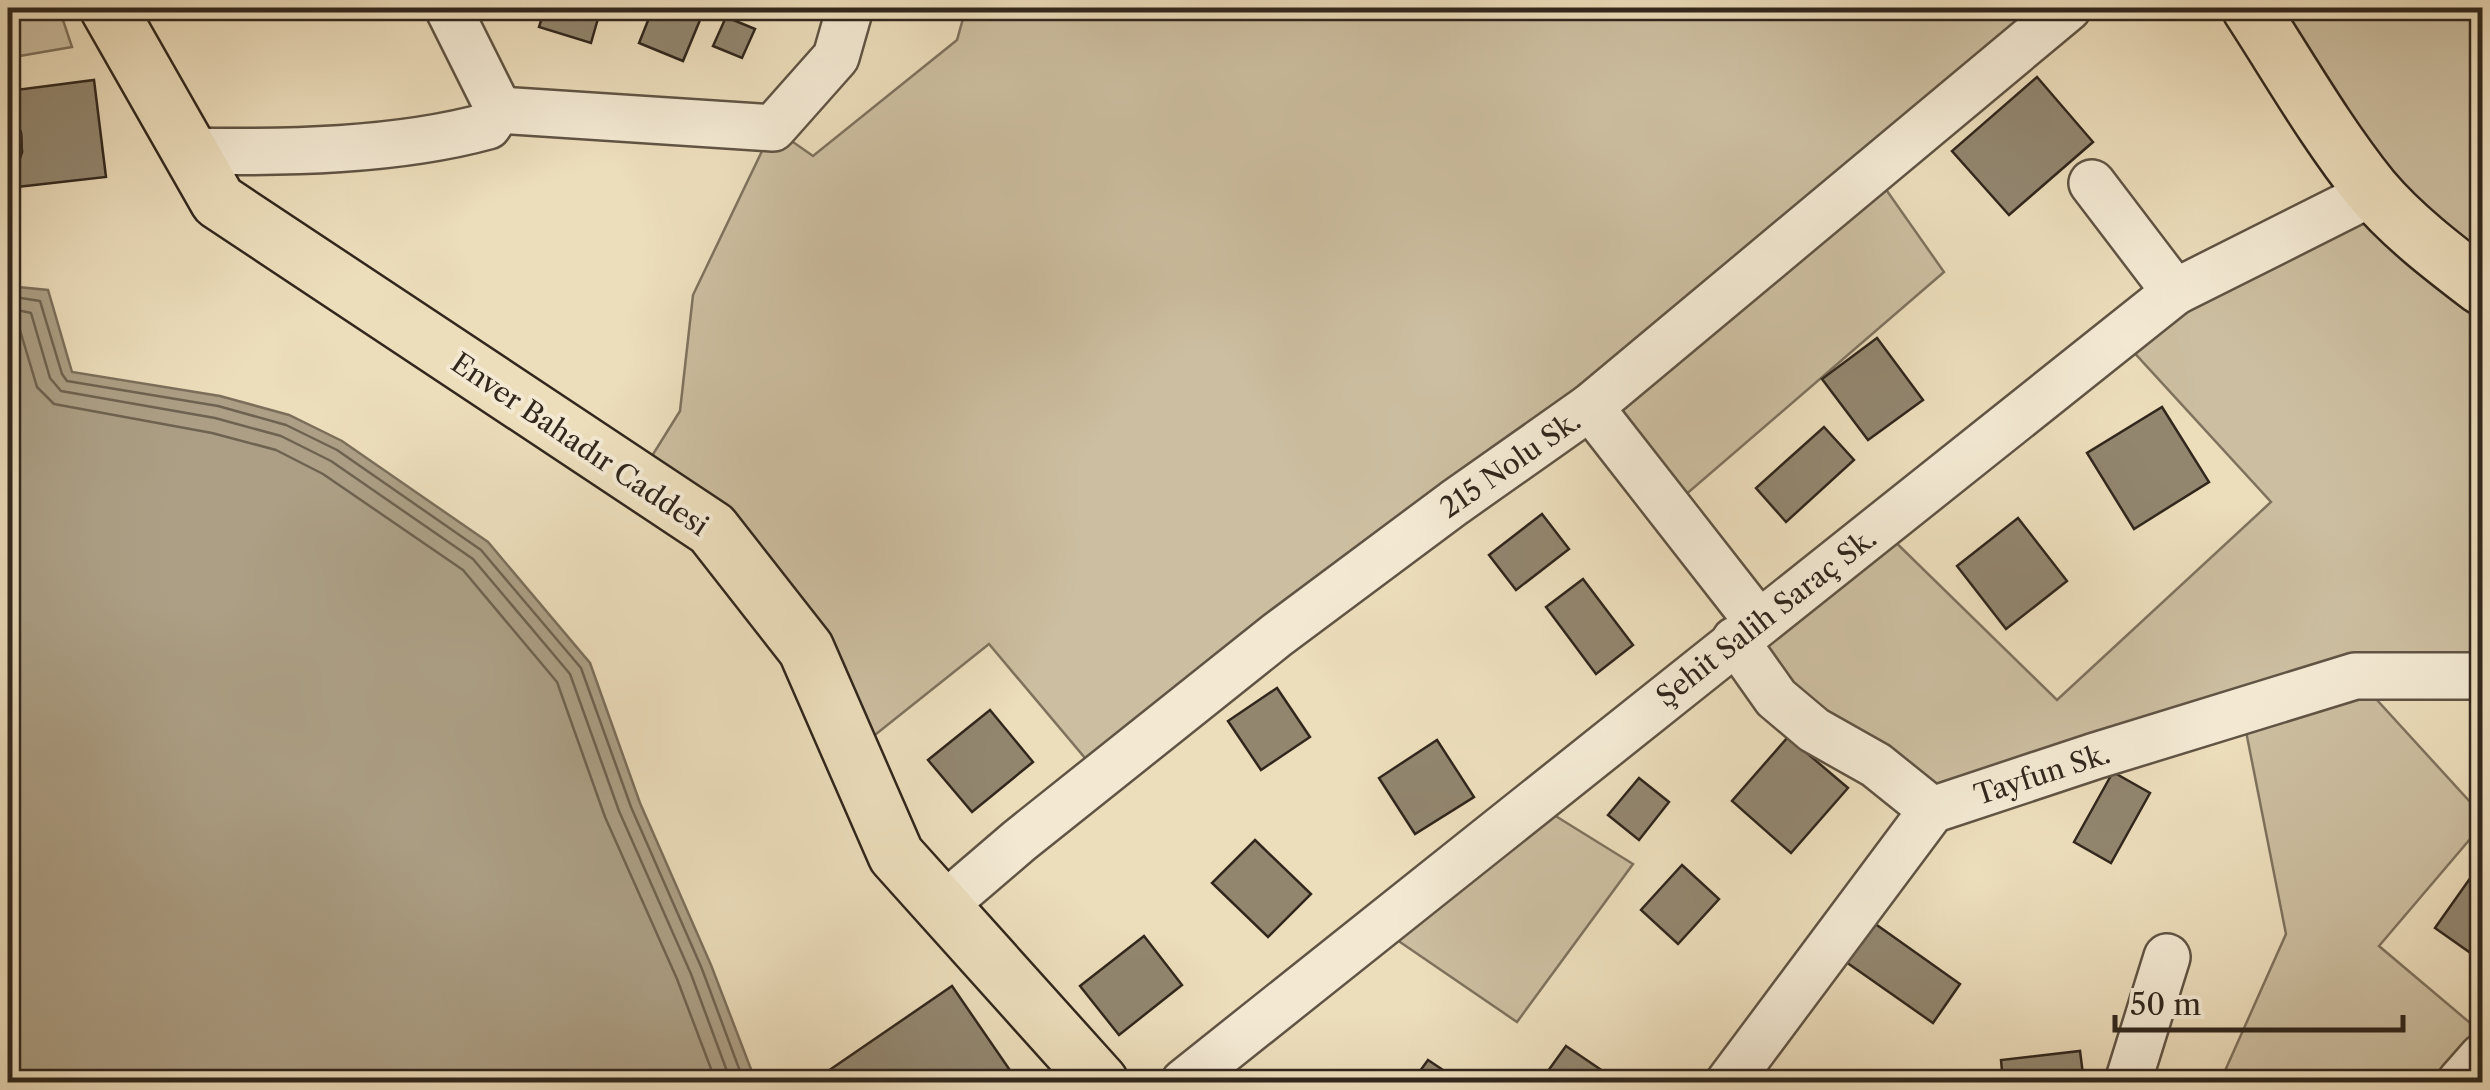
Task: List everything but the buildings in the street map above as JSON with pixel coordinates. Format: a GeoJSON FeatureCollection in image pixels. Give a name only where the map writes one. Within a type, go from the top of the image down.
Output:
{"type":"FeatureCollection","features":[{"type":"Feature","properties":{"kind":"main road","name":"Enver Bahadır Caddesi"},"geometry":{"type":"LineString","coordinates":[[108,8],[218,201],[712,530],[806,650],[896,856],[1100,1082]]}},
{"type":"Feature","properties":{"kind":"main road"},"geometry":{"type":"LineString","coordinates":[[2250,8],[2342,150],[2374,192],[2442,257],[2482,287]]}},
{"type":"Feature","properties":{"kind":"street"},"geometry":{"type":"LineString","coordinates":[[448,8],[498,110]]}},
{"type":"Feature","properties":{"kind":"street","name":"215 Nolu Sk."},"geometry":{"type":"LineString","coordinates":[[942,907],[1277,635],[1590,407],[2068,8]]}},
{"type":"Feature","properties":{"kind":"street"},"geometry":{"type":"LineString","coordinates":[[498,110],[772,128],[836,57],[843,9]]}},
{"type":"Feature","properties":{"kind":"street"},"geometry":{"type":"LineString","coordinates":[[189,151],[260,152],[444,138],[488,126],[498,110]]}},
{"type":"Feature","properties":{"kind":"street"},"geometry":{"type":"LineString","coordinates":[[2092,183],[2175,292]]}},
{"type":"Feature","properties":{"kind":"street","name":"Şehit Salih Saraç Sk."},"geometry":{"type":"LineString","coordinates":[[1184,1082],[2175,292],[2374,192]]}},
{"type":"Feature","properties":{"kind":"street"},"geometry":{"type":"LineString","coordinates":[[1590,407],[1746,631],[1776,698],[1814,730],[1876,765],[1932,810],[1728,1082]]}},
{"type":"Feature","properties":{"kind":"street","name":"Tayfun Sk."},"geometry":{"type":"LineString","coordinates":[[1932,810],[2354,676],[2482,676]]}},
{"type":"Feature","properties":{"kind":"street"},"geometry":{"type":"LineString","coordinates":[[2133,1069],[2168,957]]}},
{"type":"Feature","properties":{"kind":"street"},"geometry":{"type":"LineString","coordinates":[[2460,1082],[2482,1057]]}},
{"type":"Feature","properties":{"kind":"shaded area"},"geometry":{"type":"Polygon","coordinates":[[[8,8],[59,8],[72,47],[8,58],[8,8]]]}},
{"type":"Feature","properties":{"kind":"shaded area"},"geometry":{"type":"Polygon","coordinates":[[[966,8],[2068,8],[1873,171],[1944,272],[1669,509],[1591,408],[1101,777],[989,644],[851,754],[806,649],[637,480],[680,411],[693,295],[773,128],[813,156],[957,40],[966,8]]]}},
{"type":"Feature","properties":{"kind":"shaded area"},"geometry":{"type":"Polygon","coordinates":[[[2250,8],[2482,8],[2482,676],[2356,677],[2482,815],[2482,825],[2379,946],[2482,1033],[2482,1082],[2220,1082],[2286,934],[2242,711],[1932,810],[1735,640],[1879,526],[2057,700],[2271,502],[2119,336],[2374,192],[2250,8]]]}},
{"type":"Feature","properties":{"kind":"shaded area"},"geometry":{"type":"Polygon","coordinates":[[[1533,802],[1633,864],[1517,1022],[1378,927],[1533,802]]]}},
{"type":"Feature","properties":{"kind":"water"},"geometry":{"type":"Polygon","coordinates":[[[8,286],[48,290],[72,372],[220,396],[289,415],[342,441],[488,542],[590,663],[640,803],[711,965],[754,1077],[752,1082],[8,1082],[8,286]]]}}]}
